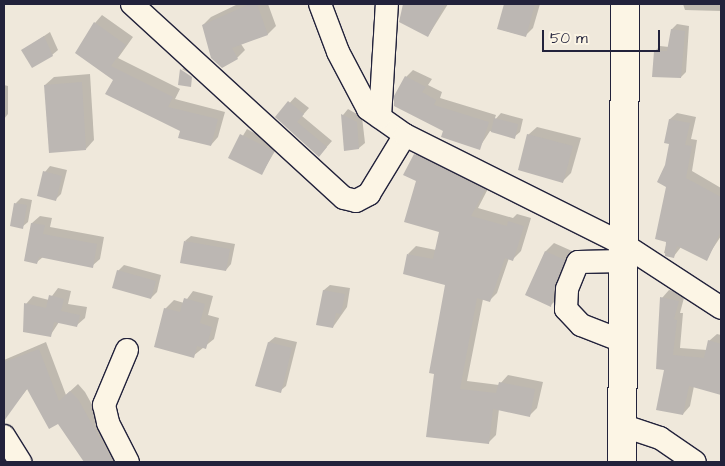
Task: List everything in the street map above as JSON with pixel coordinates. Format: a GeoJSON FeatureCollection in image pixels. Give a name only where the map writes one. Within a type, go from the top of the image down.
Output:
{"type":"FeatureCollection","features":[{"type":"Feature","properties":{"kind":"main road"},"geometry":{"type":"LineString","coordinates":[[622,462],[625,4]]}},
{"type":"Feature","properties":{"kind":"street"},"geometry":{"type":"LineString","coordinates":[[132,4],[344,198],[356,201],[369,194],[405,135]]}},
{"type":"Feature","properties":{"kind":"street"},"geometry":{"type":"LineString","coordinates":[[320,4],[342,60],[368,109],[405,135],[582,224],[623,252],[721,308]]}},
{"type":"Feature","properties":{"kind":"street"},"geometry":{"type":"LineString","coordinates":[[380,117],[388,4]]}},
{"type":"Feature","properties":{"kind":"street"},"geometry":{"type":"LineString","coordinates":[[582,224],[578,262],[568,289],[566,309],[581,325],[622,341]]}},
{"type":"Feature","properties":{"kind":"street"},"geometry":{"type":"LineString","coordinates":[[578,262],[623,252]]}},
{"type":"Feature","properties":{"kind":"street"},"geometry":{"type":"LineString","coordinates":[[127,350],[104,405],[108,422],[128,462]]}},
{"type":"Feature","properties":{"kind":"street"},"geometry":{"type":"LineString","coordinates":[[621,425],[660,438],[695,462]]}},
{"type":"Feature","properties":{"kind":"street"},"geometry":{"type":"LineString","coordinates":[[4,436],[20,462]]}},
{"type":"Feature","properties":{"kind":"building"},"geometry":{"type":"Polygon","coordinates":[[[250,4],[257,4],[268,35],[232,48],[238,59],[222,68],[211,58],[202,25],[250,4]]]}},
{"type":"Feature","properties":{"kind":"building"},"geometry":{"type":"Polygon","coordinates":[[[403,4],[445,4],[428,37],[399,22],[403,4]]]}},
{"type":"Feature","properties":{"kind":"building"},"geometry":{"type":"Polygon","coordinates":[[[504,4],[535,4],[526,37],[497,29],[504,4]]]}},
{"type":"Feature","properties":{"kind":"building"},"geometry":{"type":"Polygon","coordinates":[[[94,22],[126,45],[111,66],[173,97],[168,107],[218,119],[211,146],[178,138],[180,131],[105,94],[113,80],[75,53],[94,22]]]}},
{"type":"Feature","properties":{"kind":"building"},"geometry":{"type":"Polygon","coordinates":[[[671,29],[685,31],[681,78],[652,77],[654,51],[667,51],[671,29]]]}},
{"type":"Feature","properties":{"kind":"building"},"geometry":{"type":"Polygon","coordinates":[[[44,36],[53,56],[32,68],[21,50],[44,36]]]}},
{"type":"Feature","properties":{"kind":"building"},"geometry":{"type":"Polygon","coordinates":[[[180,69],[192,77],[191,87],[178,85],[180,69]]]}},
{"type":"Feature","properties":{"kind":"building"},"geometry":{"type":"Polygon","coordinates":[[[405,76],[426,87],[422,92],[436,100],[434,105],[489,122],[480,150],[441,137],[443,131],[394,106],[394,96],[405,76]]]}},
{"type":"Feature","properties":{"kind":"building"},"geometry":{"type":"Polygon","coordinates":[[[82,82],[86,150],[49,153],[44,85],[82,82]]]}},
{"type":"Feature","properties":{"kind":"building"},"geometry":{"type":"Polygon","coordinates":[[[288,101],[304,114],[297,122],[327,147],[319,157],[275,117],[288,101]]]}},
{"type":"Feature","properties":{"kind":"building"},"geometry":{"type":"Polygon","coordinates":[[[341,114],[357,122],[359,149],[344,151],[341,114]]]}},
{"type":"Feature","properties":{"kind":"building"},"geometry":{"type":"Polygon","coordinates":[[[494,118],[518,124],[515,139],[491,132],[494,118]]]}},
{"type":"Feature","properties":{"kind":"building"},"geometry":{"type":"Polygon","coordinates":[[[669,119],[690,123],[685,145],[692,146],[686,178],[721,197],[721,231],[707,261],[677,246],[674,258],[665,256],[666,242],[655,239],[666,187],[657,182],[665,165],[669,144],[664,143],[669,119]]]}},
{"type":"Feature","properties":{"kind":"building"},"geometry":{"type":"Polygon","coordinates":[[[240,134],[274,151],[262,175],[228,158],[240,134]]]}},
{"type":"Feature","properties":{"kind":"building"},"geometry":{"type":"Polygon","coordinates":[[[527,134],[573,146],[563,183],[518,170],[527,134]]]}},
{"type":"Feature","properties":{"kind":"building"},"geometry":{"type":"Polygon","coordinates":[[[414,154],[485,190],[471,216],[507,226],[508,221],[524,226],[513,261],[505,258],[490,302],[477,298],[460,389],[496,393],[499,382],[535,389],[530,417],[493,409],[489,444],[426,437],[434,374],[429,373],[445,285],[403,274],[407,254],[433,259],[439,232],[404,222],[416,181],[403,175],[414,154]]]}},
{"type":"Feature","properties":{"kind":"building"},"geometry":{"type":"Polygon","coordinates":[[[43,171],[62,176],[56,201],[37,196],[43,171]]]}},
{"type":"Feature","properties":{"kind":"building"},"geometry":{"type":"Polygon","coordinates":[[[14,203],[27,205],[23,229],[10,226],[14,203]]]}},
{"type":"Feature","properties":{"kind":"building"},"geometry":{"type":"Polygon","coordinates":[[[31,223],[45,225],[43,234],[97,244],[93,268],[39,257],[37,264],[24,261],[31,223]]]}},
{"type":"Feature","properties":{"kind":"building"},"geometry":{"type":"Polygon","coordinates":[[[184,241],[230,249],[226,271],[180,263],[184,241]]]}},
{"type":"Feature","properties":{"kind":"building"},"geometry":{"type":"Polygon","coordinates":[[[545,251],[565,260],[555,284],[551,307],[525,295],[545,251]]]}},
{"type":"Feature","properties":{"kind":"building"},"geometry":{"type":"Polygon","coordinates":[[[117,270],[156,281],[151,299],[112,288],[117,270]]]}},
{"type":"Feature","properties":{"kind":"building"},"geometry":{"type":"Polygon","coordinates":[[[323,290],[345,294],[341,314],[336,313],[333,328],[316,325],[323,290]]]}},
{"type":"Feature","properties":{"kind":"building"},"geometry":{"type":"Polygon","coordinates":[[[49,295],[64,299],[61,311],[80,315],[77,327],[54,322],[51,337],[23,332],[24,303],[46,308],[49,295]]]}},
{"type":"Feature","properties":{"kind":"building"},"geometry":{"type":"Polygon","coordinates":[[[660,297],[679,301],[674,319],[677,320],[673,355],[704,358],[708,340],[721,344],[721,395],[689,386],[683,415],[656,410],[664,370],[656,369],[660,297]]]}},
{"type":"Feature","properties":{"kind":"building"},"geometry":{"type":"Polygon","coordinates":[[[184,298],[205,304],[200,323],[212,327],[206,349],[197,346],[194,358],[154,347],[164,308],[180,312],[184,298]]]}},
{"type":"Feature","properties":{"kind":"building"},"geometry":{"type":"Polygon","coordinates":[[[268,342],[292,348],[281,393],[255,386],[268,342]]]}},
{"type":"Feature","properties":{"kind":"building"},"geometry":{"type":"Polygon","coordinates":[[[39,349],[59,401],[70,391],[78,399],[113,462],[84,462],[58,424],[49,429],[27,389],[4,421],[4,362],[39,349]]]}}]}
